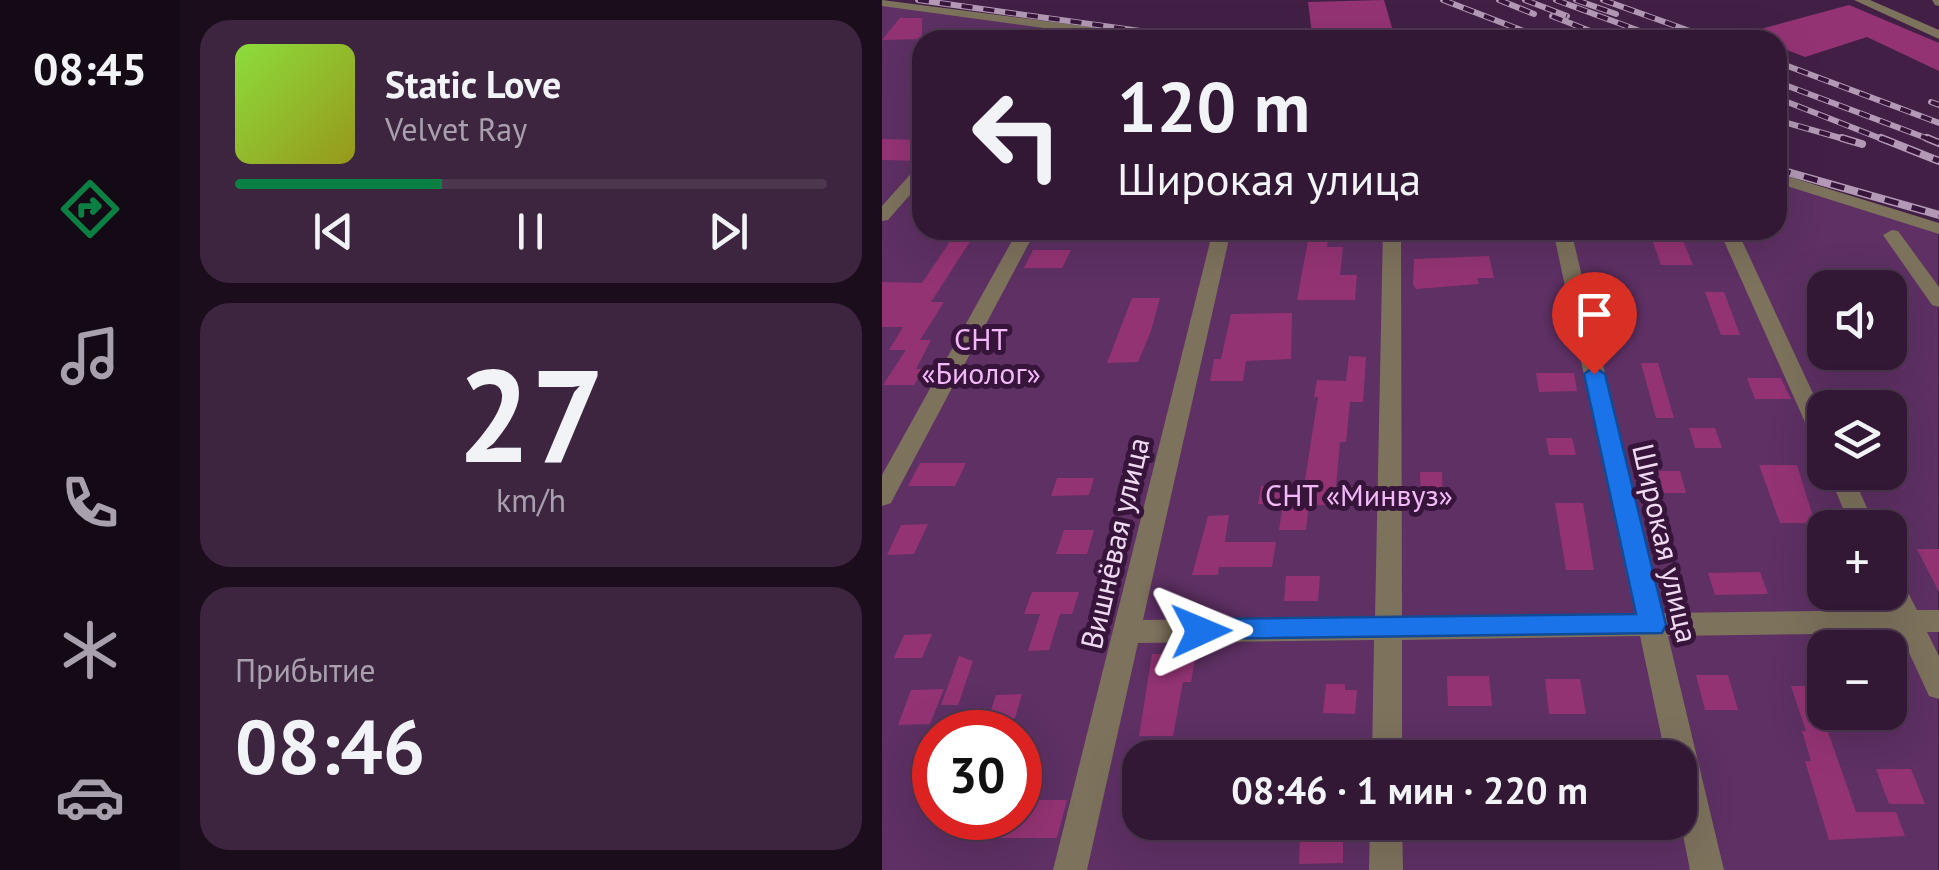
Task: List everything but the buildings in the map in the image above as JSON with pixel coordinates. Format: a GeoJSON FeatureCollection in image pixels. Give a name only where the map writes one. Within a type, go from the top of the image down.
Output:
{"type":"FeatureCollection","features":[{"type":"Feature","properties":{"kind":"street"},"geometry":{"type":"LineString","coordinates":[[1860,0],[1937,30]]}},
{"type":"Feature","properties":{"kind":"street"},"geometry":{"type":"LineString","coordinates":[[882,3],[1086,30]]}},
{"type":"Feature","properties":{"kind":"street"},"geometry":{"type":"LineString","coordinates":[[1787,181],[1938,229]]}},
{"type":"Feature","properties":{"kind":"street"},"geometry":{"type":"LineString","coordinates":[[882,216],[912,182]]}},
{"type":"Feature","properties":{"kind":"street"},"geometry":{"type":"LineString","coordinates":[[1892,235],[1938,300]]}},
{"type":"Feature","properties":{"kind":"street"},"geometry":{"type":"LineString","coordinates":[[882,497],[1022,240]]}},
{"type":"Feature","properties":{"kind":"street","name":"Вишнёвая улица"},"geometry":{"type":"LineString","coordinates":[[1070,870],[1220,240]]}},
{"type":"Feature","properties":{"kind":"street"},"geometry":{"type":"LineString","coordinates":[[1387,740],[1392,240]]}},
{"type":"Feature","properties":{"kind":"street","name":"Широкая улица"},"geometry":{"type":"LineString","coordinates":[[1564,240],[1708,870]]}},
{"type":"Feature","properties":{"kind":"street"},"geometry":{"type":"LineString","coordinates":[[1733,240],[1807,403]]}},
{"type":"Feature","properties":{"kind":"street"},"geometry":{"type":"LineString","coordinates":[[1903,610],[1938,687]]}},
{"type":"Feature","properties":{"kind":"street"},"geometry":{"type":"LineString","coordinates":[[1127,632],[1938,621]]}},
{"type":"Feature","properties":{"kind":"street"},"geometry":{"type":"LineString","coordinates":[[1386,840],[1386,870]]}},
{"type":"Feature","properties":{"kind":"green space","name":"СНТ «Минвуз»"},"geometry":{"type":"Polygon","coordinates":[[[882,3],[1086,30],[912,30],[912,240],[1787,240],[1787,181],[1938,229],[1938,870],[882,870],[882,3]]]}},
{"type":"Feature","properties":{"kind":"railway"},"geometry":{"type":"LineString","coordinates":[[918,0],[1133,30]]}},
{"type":"Feature","properties":{"kind":"railway"},"geometry":{"type":"LineString","coordinates":[[1443,0],[1521,30]]}},
{"type":"Feature","properties":{"kind":"railway"},"geometry":{"type":"LineString","coordinates":[[1499,0],[1534,14]]}},
{"type":"Feature","properties":{"kind":"railway"},"geometry":{"type":"LineString","coordinates":[[1525,0],[1567,16]]}},
{"type":"Feature","properties":{"kind":"railway"},"geometry":{"type":"LineString","coordinates":[[1556,0],[1637,30]]}},
{"type":"Feature","properties":{"kind":"railway"},"geometry":{"type":"LineString","coordinates":[[1576,0],[1616,14]]}},
{"type":"Feature","properties":{"kind":"railway"},"geometry":{"type":"LineString","coordinates":[[1603,0],[1687,30]]}},
{"type":"Feature","properties":{"kind":"railway"},"geometry":{"type":"LineString","coordinates":[[1552,16],[1588,30]]}},
{"type":"Feature","properties":{"kind":"railway"},"geometry":{"type":"LineString","coordinates":[[1787,66],[1939,123]]}},
{"type":"Feature","properties":{"kind":"railway"},"geometry":{"type":"LineString","coordinates":[[1787,86],[1934,141]]}},
{"type":"Feature","properties":{"kind":"railway"},"geometry":{"type":"LineString","coordinates":[[1787,102],[1887,141]]}},
{"type":"Feature","properties":{"kind":"railway"},"geometry":{"type":"LineString","coordinates":[[1931,102],[1939,105]]}},
{"type":"Feature","properties":{"kind":"railway"},"geometry":{"type":"LineString","coordinates":[[1787,123],[1851,141]]}},
{"type":"Feature","properties":{"kind":"railway"},"geometry":{"type":"LineString","coordinates":[[1842,138],[1862,144]]}},
{"type":"Feature","properties":{"kind":"railway"},"geometry":{"type":"LineString","coordinates":[[1881,138],[1939,161]]}},
{"type":"Feature","properties":{"kind":"railway"},"geometry":{"type":"LineString","coordinates":[[1927,138],[1939,143]]}},
{"type":"Feature","properties":{"kind":"railway"},"geometry":{"type":"LineString","coordinates":[[1787,172],[1939,215]]}},
{"type":"Feature","properties":{"kind":"route"},"geometry":{"type":"LineString","coordinates":[[1201,631],[1652,625],[1594,374]]}},
{"type":"Feature","properties":{"kind":"park label","name":"СНТ «Биолог»"},"geometry":{"type":"Point","coordinates":[981,355]}}]}
